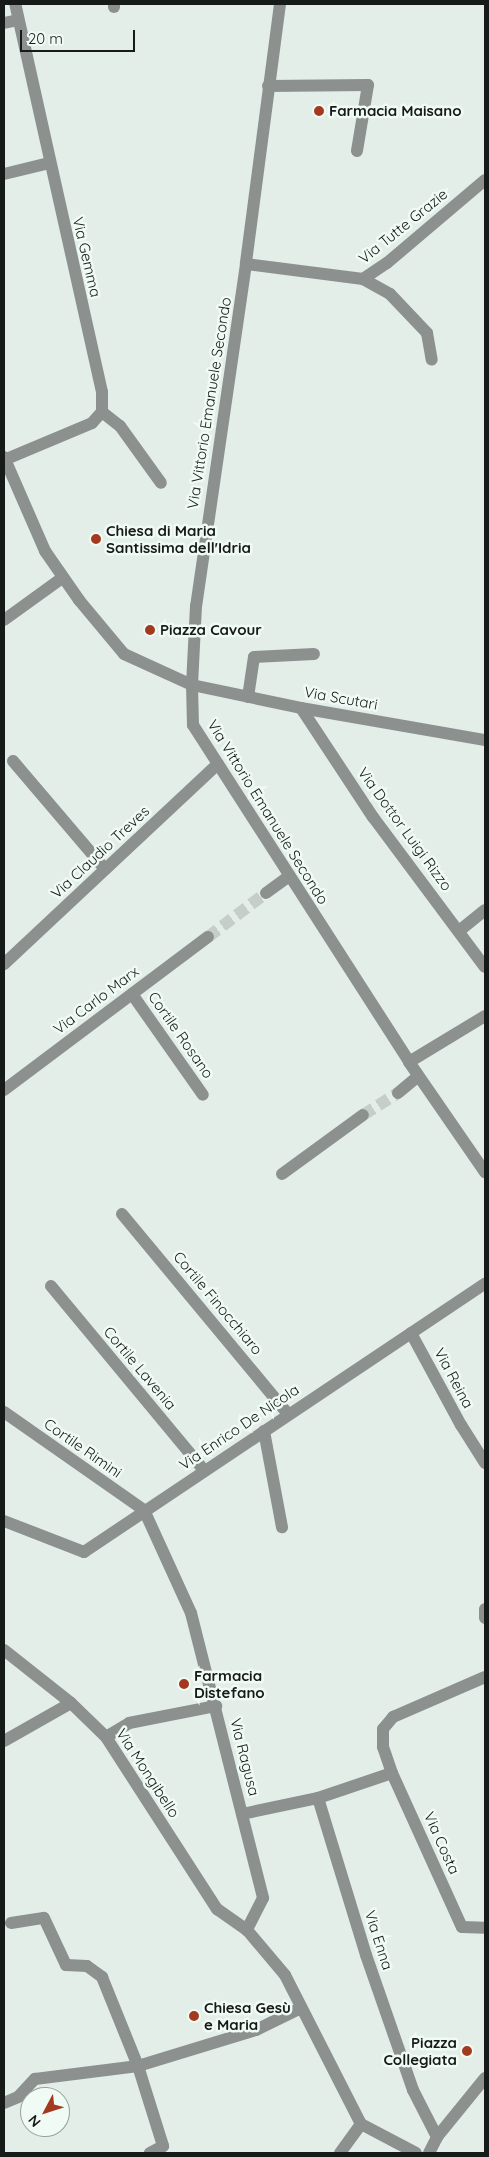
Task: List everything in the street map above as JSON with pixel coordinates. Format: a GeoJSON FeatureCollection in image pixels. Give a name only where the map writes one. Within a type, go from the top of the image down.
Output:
{"type":"FeatureCollection","features":[{"type":"Feature","properties":{"kind":"street","name":"Via Gemma"},"geometry":{"type":"LineString","coordinates":[[14,4],[102,392],[102,412]]}},
{"type":"Feature","properties":{"kind":"street","name":"Via Vittorio Emanuele Secondo"},"geometry":{"type":"LineString","coordinates":[[280,4],[246,264],[210,492],[196,606],[192,685],[193,725],[418,1076],[485,1172]]}},
{"type":"Feature","properties":{"kind":"street"},"geometry":{"type":"LineString","coordinates":[[4,23],[18,20]]}},
{"type":"Feature","properties":{"kind":"street"},"geometry":{"type":"LineString","coordinates":[[268,86],[368,85],[357,151]]}},
{"type":"Feature","properties":{"kind":"street"},"geometry":{"type":"LineString","coordinates":[[4,174],[49,163]]}},
{"type":"Feature","properties":{"kind":"street","name":"Via Tutte Grazie"},"geometry":{"type":"LineString","coordinates":[[246,264],[363,280],[387,263],[485,180]]}},
{"type":"Feature","properties":{"kind":"street"},"geometry":{"type":"LineString","coordinates":[[363,280],[390,294],[427,333],[432,360]]}},
{"type":"Feature","properties":{"kind":"street"},"geometry":{"type":"LineString","coordinates":[[4,459],[92,422],[102,412],[120,426],[161,483]]}},
{"type":"Feature","properties":{"kind":"street","name":"Via Scutari"},"geometry":{"type":"LineString","coordinates":[[4,459],[45,551],[62,578],[124,654],[192,685],[301,708],[485,740]]}},
{"type":"Feature","properties":{"kind":"street"},"geometry":{"type":"LineString","coordinates":[[4,620],[62,578]]}},
{"type":"Feature","properties":{"kind":"street"},"geometry":{"type":"LineString","coordinates":[[248,697],[254,657],[314,654]]}},
{"type":"Feature","properties":{"kind":"street","name":"Via Dottor Luigi Rizzo"},"geometry":{"type":"LineString","coordinates":[[301,708],[373,817],[485,967]]}},
{"type":"Feature","properties":{"kind":"street"},"geometry":{"type":"LineString","coordinates":[[13,761],[105,869]]}},
{"type":"Feature","properties":{"kind":"street","name":"Via Claudio Treves"},"geometry":{"type":"LineString","coordinates":[[4,964],[218,764]]}},
{"type":"Feature","properties":{"kind":"street"},"geometry":{"type":"LineString","coordinates":[[266,893],[289,876]]}},
{"type":"Feature","properties":{"kind":"street"},"geometry":{"type":"LineString","coordinates":[[459,931],[485,910]]}},
{"type":"Feature","properties":{"kind":"street","name":"Via Carlo Marx"},"geometry":{"type":"LineString","coordinates":[[4,1090],[208,937]]}},
{"type":"Feature","properties":{"kind":"street","name":"Cortile Rosano"},"geometry":{"type":"LineString","coordinates":[[132,994],[203,1095]]}},
{"type":"Feature","properties":{"kind":"street"},"geometry":{"type":"LineString","coordinates":[[409,1062],[485,1016]]}},
{"type":"Feature","properties":{"kind":"street"},"geometry":{"type":"LineString","coordinates":[[398,1093],[418,1076]]}},
{"type":"Feature","properties":{"kind":"street"},"geometry":{"type":"LineString","coordinates":[[282,1174],[364,1116]]}},
{"type":"Feature","properties":{"kind":"street","name":"Cortile Finocchiaro"},"geometry":{"type":"LineString","coordinates":[[122,1214],[288,1414]]}},
{"type":"Feature","properties":{"kind":"street","name":"Via Enrico De Nicola"},"geometry":{"type":"LineString","coordinates":[[4,1521],[84,1552],[144,1510],[485,1284]]}},
{"type":"Feature","properties":{"kind":"street","name":"Cortile Lavenia"},"geometry":{"type":"LineString","coordinates":[[51,1286],[204,1470]]}},
{"type":"Feature","properties":{"kind":"street","name":"Via Reina"},"geometry":{"type":"LineString","coordinates":[[411,1333],[485,1463]]}},
{"type":"Feature","properties":{"kind":"street","name":"Cortile Rimini"},"geometry":{"type":"LineString","coordinates":[[4,1412],[144,1510]]}},
{"type":"Feature","properties":{"kind":"street"},"geometry":{"type":"LineString","coordinates":[[264,1430],[282,1527]]}},
{"type":"Feature","properties":{"kind":"street","name":"Via Ragusa"},"geometry":{"type":"LineString","coordinates":[[144,1510],[191,1612],[216,1706],[263,1898],[247,1930]]}},
{"type":"Feature","properties":{"kind":"street"},"geometry":{"type":"LineString","coordinates":[[485,1609],[485,1618]]}},
{"type":"Feature","properties":{"kind":"street","name":"Via Mongibello"},"geometry":{"type":"LineString","coordinates":[[4,1650],[71,1703],[106,1737],[216,1909],[247,1930],[284,1975],[361,2124]]}},
{"type":"Feature","properties":{"kind":"street","name":"Via Costa"},"geometry":{"type":"LineString","coordinates":[[485,1677],[393,1717],[383,1729],[383,1747],[392,1773],[462,1927],[485,1928]]}},
{"type":"Feature","properties":{"kind":"street"},"geometry":{"type":"LineString","coordinates":[[4,1741],[71,1703]]}},
{"type":"Feature","properties":{"kind":"street"},"geometry":{"type":"LineString","coordinates":[[106,1737],[129,1723],[216,1706]]}},
{"type":"Feature","properties":{"kind":"street"},"geometry":{"type":"LineString","coordinates":[[242,1814],[318,1798],[392,1773]]}},
{"type":"Feature","properties":{"kind":"street","name":"Via Enna"},"geometry":{"type":"LineString","coordinates":[[318,1798],[366,1955],[413,2090],[437,2137]]}},
{"type":"Feature","properties":{"kind":"street"},"geometry":{"type":"LineString","coordinates":[[10,1923],[44,1918],[66,1965],[87,1966],[102,1977],[138,2066],[163,2146],[150,2153]]}},
{"type":"Feature","properties":{"kind":"street"},"geometry":{"type":"LineString","coordinates":[[4,2103],[18,2097],[35,2079],[138,2066],[256,2030],[301,2008]]}},
{"type":"Feature","properties":{"kind":"street"},"geometry":{"type":"LineString","coordinates":[[429,2153],[437,2137],[485,2078]]}},
{"type":"Feature","properties":{"kind":"street"},"geometry":{"type":"LineString","coordinates":[[340,2153],[361,2124],[416,2153]]}},
{"type":"Feature","properties":{"kind":"tunnel"},"geometry":{"type":"LineString","coordinates":[[208,937],[266,893]]}},
{"type":"Feature","properties":{"kind":"tunnel"},"geometry":{"type":"LineString","coordinates":[[363,1115],[398,1093]]}},
{"type":"Feature","properties":{"kind":"place","name":"Farmacia Maisano"},"geometry":{"type":"Point","coordinates":[319,111]}},
{"type":"Feature","properties":{"kind":"place","name":"Chiesa di Maria Santissima dell'Idria"},"geometry":{"type":"Point","coordinates":[96,539]}},
{"type":"Feature","properties":{"kind":"place","name":"Piazza Cavour"},"geometry":{"type":"Point","coordinates":[150,630]}},
{"type":"Feature","properties":{"kind":"place","name":"Farmacia Distefano"},"geometry":{"type":"Point","coordinates":[184,1684]}},
{"type":"Feature","properties":{"kind":"place","name":"Chiesa Gesù e Maria"},"geometry":{"type":"Point","coordinates":[194,2016]}},
{"type":"Feature","properties":{"kind":"place","name":"Piazza Collegiata"},"geometry":{"type":"Point","coordinates":[467,2051]}}]}
